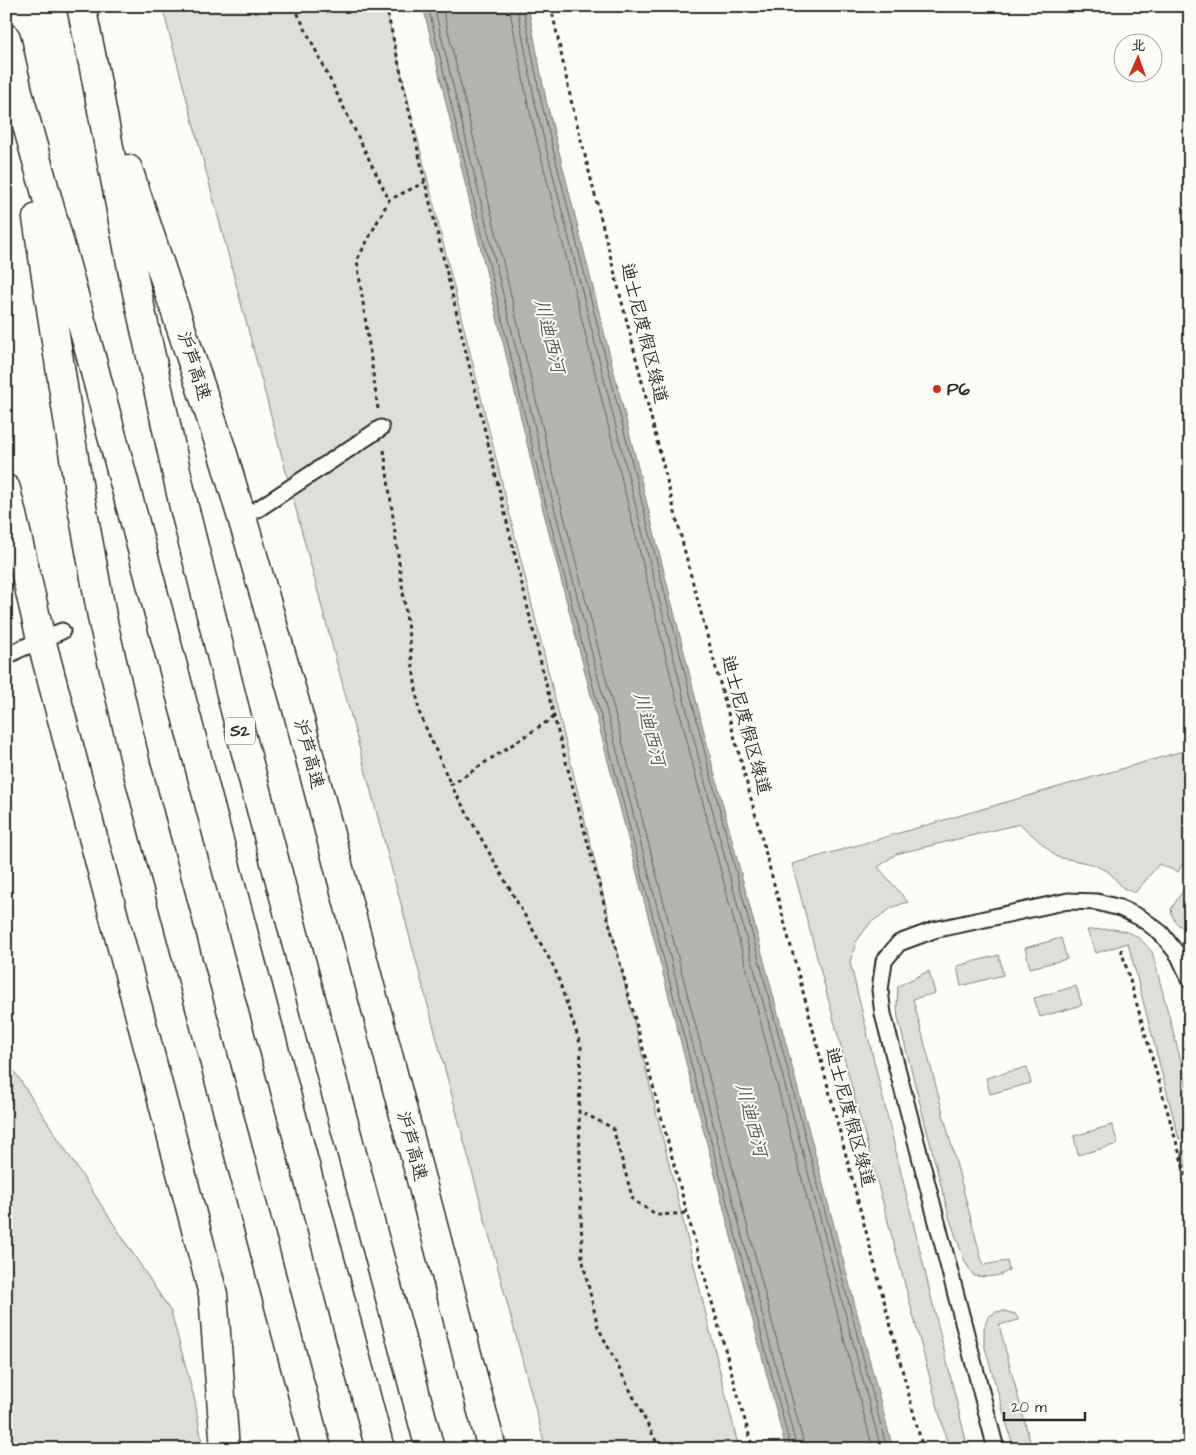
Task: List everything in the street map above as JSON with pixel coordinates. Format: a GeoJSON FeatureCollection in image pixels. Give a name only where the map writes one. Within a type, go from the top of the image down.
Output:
{"type":"FeatureCollection","features":[{"type":"Feature","properties":{"kind":"main road","name":"沪芦高速"},"geometry":{"type":"LineString","coordinates":[[81,6],[134,278],[184,507],[244,746],[430,1449]]}},
{"type":"Feature","properties":{"kind":"main road"},"geometry":{"type":"LineString","coordinates":[[6,38],[19,96],[93,362],[380,1449]]}},
{"type":"Feature","properties":{"kind":"main road","name":"沪芦高速"},"geometry":{"type":"LineString","coordinates":[[94,68],[222,451],[251,548],[297,709],[492,1449]]}},
{"type":"Feature","properties":{"kind":"main road"},"geometry":{"type":"LineString","coordinates":[[19,96],[79,490],[104,622],[136,765],[317,1449]]}},
{"type":"Feature","properties":{"kind":"main road"},"geometry":{"type":"LineString","coordinates":[[6,489],[51,635],[213,1294],[226,1449]]}},
{"type":"Feature","properties":{"kind":"lane"},"geometry":{"type":"LineString","coordinates":[[258,509],[381,428]]}},
{"type":"Feature","properties":{"kind":"lane"},"geometry":{"type":"LineString","coordinates":[[6,657],[51,635]]}},
{"type":"Feature","properties":{"kind":"lane"},"geometry":{"type":"LineString","coordinates":[[996,1449],[883,1014],[880,990],[884,962],[899,944],[934,930],[1068,900],[1097,902],[1120,908],[1141,918],[1161,933],[1179,956],[1190,980]]}},
{"type":"Feature","properties":{"kind":"path"},"geometry":{"type":"LineString","coordinates":[[294,6],[389,200]]}},
{"type":"Feature","properties":{"kind":"path"},"geometry":{"type":"LineString","coordinates":[[386,6],[425,182],[554,718],[687,1213],[753,1449]]}},
{"type":"Feature","properties":{"kind":"path","name":"迪士尼度假区绿道"},"geometry":{"type":"LineString","coordinates":[[551,6],[571,100],[690,572],[800,980],[923,1449]]}},
{"type":"Feature","properties":{"kind":"path"},"geometry":{"type":"LineString","coordinates":[[425,182],[389,200],[356,260],[381,428],[418,712],[451,785],[555,968],[581,1046],[579,1111],[582,1258],[598,1327],[660,1449]]}},
{"type":"Feature","properties":{"kind":"path"},"geometry":{"type":"LineString","coordinates":[[451,785],[554,718]]}},
{"type":"Feature","properties":{"kind":"path"},"geometry":{"type":"LineString","coordinates":[[1121,949],[1190,1190]]}},
{"type":"Feature","properties":{"kind":"path"},"geometry":{"type":"LineString","coordinates":[[579,1111],[612,1128],[633,1200],[657,1214],[687,1213]]}},
{"type":"Feature","properties":{"kind":"shaded area"},"geometry":{"type":"Polygon","coordinates":[[[162,6],[385,6],[739,1449],[546,1449],[162,6]]]}},
{"type":"Feature","properties":{"kind":"shaded area"},"geometry":{"type":"Polygon","coordinates":[[[1190,749],[1190,866],[1183,863],[1178,872],[1159,864],[1135,893],[1123,888],[1109,872],[1092,864],[1057,857],[1020,824],[896,854],[878,867],[908,902],[893,907],[870,923],[856,942],[850,962],[968,1449],[949,1449],[792,864],[1190,749]]]}},
{"type":"Feature","properties":{"kind":"shaded area"},"geometry":{"type":"Polygon","coordinates":[[[1190,880],[1190,930],[1176,923],[1171,909],[1190,880]]]}},
{"type":"Feature","properties":{"kind":"shaded area"},"geometry":{"type":"Polygon","coordinates":[[[1112,929],[1135,935],[1152,952],[1190,1095],[1190,1136],[1179,1139],[1128,943],[1096,953],[1087,930],[1112,929]]]}},
{"type":"Feature","properties":{"kind":"shaded area"},"geometry":{"type":"Polygon","coordinates":[[[1061,938],[1067,959],[1030,968],[1025,948],[1061,938]]]}},
{"type":"Feature","properties":{"kind":"shaded area"},"geometry":{"type":"Polygon","coordinates":[[[999,955],[1003,975],[961,986],[957,966],[999,955]]]}},
{"type":"Feature","properties":{"kind":"shaded area"},"geometry":{"type":"Polygon","coordinates":[[[929,971],[935,993],[913,999],[983,1265],[1007,1261],[1009,1270],[997,1276],[974,1276],[965,1262],[950,1220],[898,1018],[898,986],[929,971]]]}},
{"type":"Feature","properties":{"kind":"shaded area"},"geometry":{"type":"Polygon","coordinates":[[[1076,986],[1082,1005],[1040,1017],[1034,998],[1076,986]]]}},
{"type":"Feature","properties":{"kind":"shaded area"},"geometry":{"type":"Polygon","coordinates":[[[9,1063],[171,1312],[195,1401],[203,1449],[6,1449],[6,1064],[9,1063]]]}},
{"type":"Feature","properties":{"kind":"shaded area"},"geometry":{"type":"Polygon","coordinates":[[[1027,1067],[1031,1083],[990,1094],[986,1078],[1027,1067]]]}},
{"type":"Feature","properties":{"kind":"shaded area"},"geometry":{"type":"Polygon","coordinates":[[[1112,1125],[1118,1144],[1078,1155],[1074,1136],[1112,1125]]]}},
{"type":"Feature","properties":{"kind":"shaded area"},"geometry":{"type":"Polygon","coordinates":[[[1190,1150],[1190,1178],[1181,1152],[1190,1150]]]}},
{"type":"Feature","properties":{"kind":"shaded area"},"geometry":{"type":"Polygon","coordinates":[[[1004,1311],[1015,1314],[1019,1320],[999,1325],[1032,1449],[1014,1449],[984,1344],[984,1328],[988,1317],[996,1312],[1004,1311]]]}},
{"type":"Feature","properties":{"kind":"water","name":"川迪西河"},"geometry":{"type":"Polygon","coordinates":[[[423,6],[528,6],[546,100],[712,764],[893,1449],[786,1449],[541,502],[423,6]]]}},
{"type":"Feature","properties":{"kind":"place","name":"P6"},"geometry":{"type":"Point","coordinates":[937,389]}}]}
